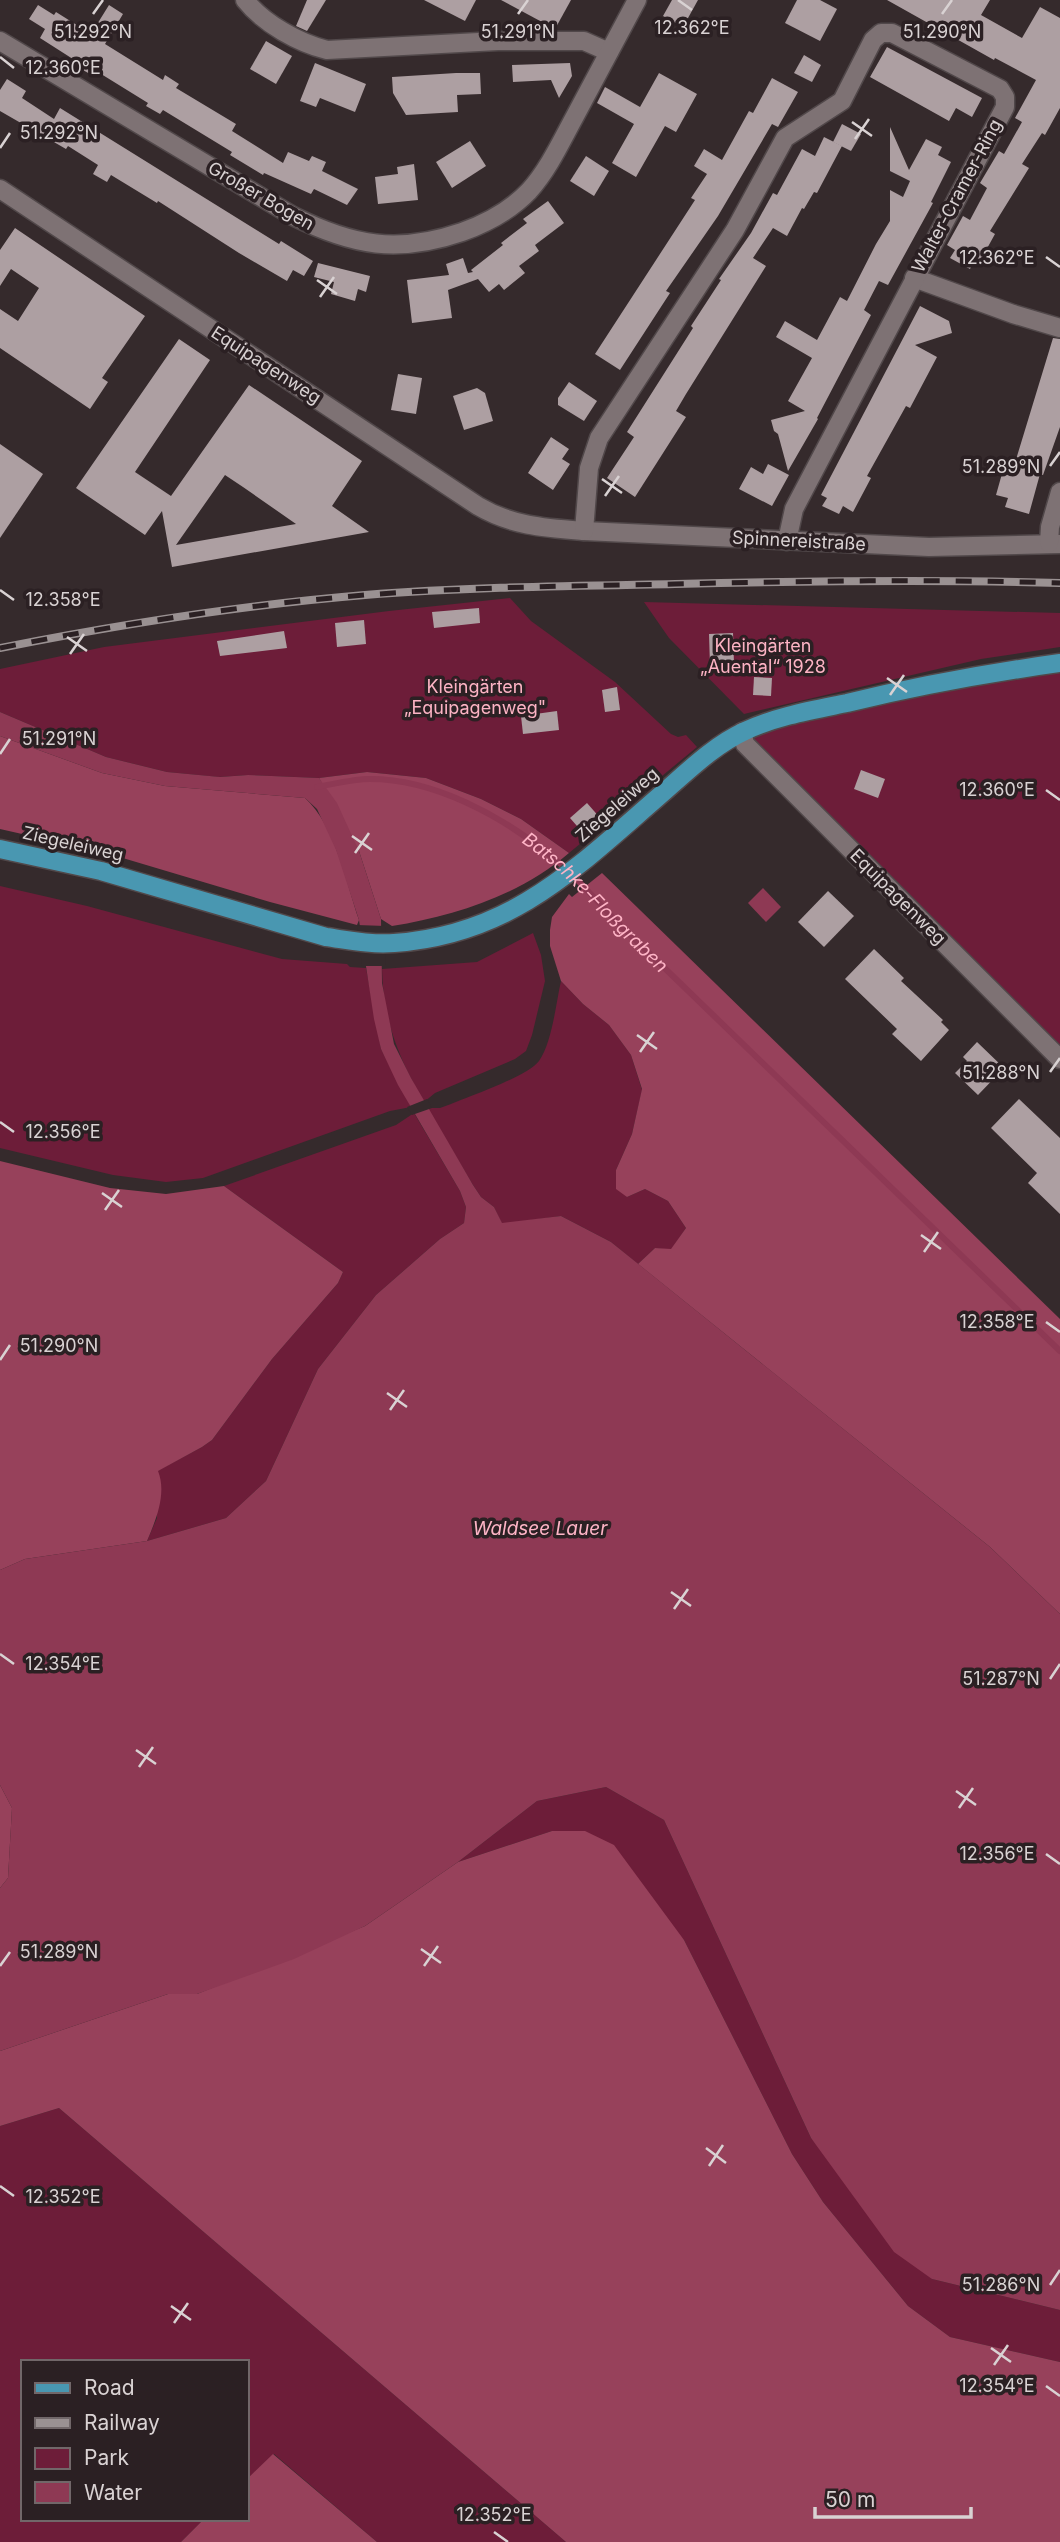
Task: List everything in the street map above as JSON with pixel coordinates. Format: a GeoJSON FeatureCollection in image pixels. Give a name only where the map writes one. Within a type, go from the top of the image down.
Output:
{"type":"FeatureCollection","features":[{"type":"Feature","properties":{"kind":"main road","name":"Ziegeleiweg"},"geometry":{"type":"LineString","coordinates":[[0,849],[101,871],[297,930],[358,942],[393,943],[441,936],[484,924],[514,910],[558,881],[714,750],[742,732],[772,720],[905,689],[1060,663]]}},
{"type":"Feature","properties":{"kind":"street"},"geometry":{"type":"LineString","coordinates":[[245,0],[268,21],[310,46],[327,50],[498,41],[584,41],[609,52]]}},
{"type":"Feature","properties":{"kind":"street","name":"Großer Bogen"},"geometry":{"type":"LineString","coordinates":[[0,41],[293,216],[324,232],[360,243],[393,246],[433,242],[490,222],[529,191],[553,156],[637,0]]}},
{"type":"Feature","properties":{"kind":"street","name":"Walter-Cramer-Ring"},"geometry":{"type":"LineString","coordinates":[[584,531],[589,468],[598,438],[735,230],[785,138],[842,101],[873,40],[881,33],[892,33],[1000,89],[1005,97],[1005,107],[794,509],[787,541]]}},
{"type":"Feature","properties":{"kind":"street","name":"Equipagenweg"},"geometry":{"type":"LineString","coordinates":[[0,189],[478,506],[506,520],[539,528]]}},
{"type":"Feature","properties":{"kind":"street"},"geometry":{"type":"LineString","coordinates":[[914,278],[1060,328]]}},
{"type":"Feature","properties":{"kind":"street"},"geometry":{"type":"LineString","coordinates":[[1055,543],[1050,527],[1060,492]]}},
{"type":"Feature","properties":{"kind":"street","name":"Spinnereistraße"},"geometry":{"type":"LineString","coordinates":[[539,528],[929,547],[1055,543]]}},
{"type":"Feature","properties":{"kind":"street","name":"Equipagenweg"},"geometry":{"type":"LineString","coordinates":[[742,732],[745,744],[1060,1059]]}},
{"type":"Feature","properties":{"kind":"green space","name":"Kleingärten „Equipagenweg\""},"geometry":{"type":"Polygon","coordinates":[[[510,598],[531,621],[615,682],[671,734],[678,737],[686,735],[697,747],[569,853],[521,819],[481,799],[426,778],[367,772],[319,778],[248,775],[219,777],[167,772],[106,757],[0,712],[0,669],[104,647],[510,598]]]}},
{"type":"Feature","properties":{"kind":"green space","name":"Kleingärten „Auental“ 1928"},"geometry":{"type":"Polygon","coordinates":[[[644,602],[1060,613],[1060,647],[981,659],[744,714],[669,638],[644,602]]]}},
{"type":"Feature","properties":{"kind":"green space"},"geometry":{"type":"Polygon","coordinates":[[[1060,663],[1060,1059],[742,732],[1060,663]]]}},
{"type":"Feature","properties":{"kind":"green space"},"geometry":{"type":"Polygon","coordinates":[[[0,886],[87,906],[282,959],[366,968],[381,1049],[411,1107],[390,1111],[203,1178],[166,1182],[113,1175],[0,1148],[0,886]]]}},
{"type":"Feature","properties":{"kind":"green space"},"geometry":{"type":"Polygon","coordinates":[[[533,933],[541,955],[545,981],[526,1051],[515,1059],[435,1093],[424,1102],[394,1038],[385,1005],[382,969],[477,962],[533,933]]]}},
{"type":"Feature","properties":{"kind":"green space"},"geometry":{"type":"Polygon","coordinates":[[[561,981],[609,1025],[631,1055],[642,1090],[632,1134],[616,1170],[627,1197],[645,1189],[668,1201],[686,1228],[671,1250],[655,1248],[638,1264],[611,1242],[561,1216],[502,1224],[494,1207],[481,1197],[473,1185],[427,1108],[440,1108],[498,1085],[533,1067],[539,1061],[550,1034],[561,981]]]}},
{"type":"Feature","properties":{"kind":"green space"},"geometry":{"type":"Polygon","coordinates":[[[414,1113],[460,1191],[466,1207],[464,1223],[440,1239],[376,1295],[318,1369],[266,1481],[226,1518],[147,1541],[157,1518],[157,1471],[212,1440],[272,1359],[338,1283],[343,1272],[224,1186],[396,1125],[414,1113]]]}},
{"type":"Feature","properties":{"kind":"green space"},"geometry":{"type":"Polygon","coordinates":[[[606,1787],[664,1820],[811,2138],[932,2279],[1060,2310],[1060,2362],[950,2337],[908,2306],[823,2202],[792,2154],[684,1940],[552,1831],[458,1862],[537,1801],[606,1787]]]}},
{"type":"Feature","properties":{"kind":"green space"},"geometry":{"type":"Polygon","coordinates":[[[59,2108],[566,2542],[377,2542],[274,2454],[248,2478],[248,2360],[21,2360],[21,2521],[202,2521],[181,2542],[0,2542],[0,2126],[59,2108]]]}},
{"type":"Feature","properties":{"kind":"shaded area"},"geometry":{"type":"Polygon","coordinates":[[[0,736],[102,773],[165,786],[305,798],[315,809],[332,838],[359,920],[357,925],[106,853],[0,829],[0,736]]]}},
{"type":"Feature","properties":{"kind":"shaded area"},"geometry":{"type":"Polygon","coordinates":[[[367,772],[426,778],[481,799],[521,819],[569,853],[530,881],[486,902],[392,926],[381,919],[359,851],[319,778],[367,772]]]}},
{"type":"Feature","properties":{"kind":"shaded area"},"geometry":{"type":"Polygon","coordinates":[[[602,873],[1060,1319],[1060,1614],[990,1547],[638,1264],[655,1248],[671,1249],[686,1228],[668,1201],[645,1189],[627,1197],[616,1189],[616,1170],[632,1134],[642,1089],[631,1055],[609,1025],[561,981],[550,946],[552,917],[569,894],[572,897],[602,873]]]}},
{"type":"Feature","properties":{"kind":"shaded area"},"geometry":{"type":"Polygon","coordinates":[[[0,1161],[110,1188],[166,1194],[224,1186],[343,1272],[338,1283],[272,1359],[212,1440],[158,1471],[161,1497],[147,1541],[25,1559],[0,1570],[0,1161]]]}},
{"type":"Feature","properties":{"kind":"shaded area"},"geometry":{"type":"Polygon","coordinates":[[[0,1785],[12,1808],[8,1878],[0,1888],[0,1785]]]}},
{"type":"Feature","properties":{"kind":"shaded area"},"geometry":{"type":"Polygon","coordinates":[[[552,1831],[585,1831],[614,1845],[684,1940],[792,2154],[823,2202],[908,2306],[950,2337],[1060,2362],[1060,2542],[566,2542],[59,2108],[0,2126],[0,2051],[168,1994],[197,1994],[365,1926],[458,1862],[552,1831]]]}},
{"type":"Feature","properties":{"kind":"shaded area"},"geometry":{"type":"Polygon","coordinates":[[[273,2454],[377,2542],[181,2542],[202,2521],[248,2521],[248,2478],[273,2454]]]}},
{"type":"Feature","properties":{"kind":"water","name":"Waldsee Lauer"},"geometry":{"type":"Polygon","coordinates":[[[0,712],[106,757],[167,772],[220,777],[248,775],[319,778],[337,803],[359,851],[381,919],[382,983],[394,1044],[473,1185],[481,1197],[494,1207],[502,1223],[561,1216],[611,1242],[990,1547],[1060,1614],[1060,2310],[932,2279],[894,2252],[811,2138],[664,1820],[606,1787],[537,1801],[458,1862],[365,1926],[294,1959],[197,1994],[168,1994],[0,2051],[0,1888],[8,1878],[12,1808],[0,1785],[0,1570],[25,1559],[147,1541],[226,1518],[266,1481],[318,1369],[376,1295],[440,1239],[464,1223],[466,1207],[460,1191],[398,1085],[381,1049],[359,920],[336,850],[317,809],[305,798],[165,786],[102,773],[0,736],[0,712]]]}},
{"type":"Feature","properties":{"kind":"water"},"geometry":{"type":"Polygon","coordinates":[[[763,888],[781,907],[766,922],[748,903],[763,888]]]}},
{"type":"Feature","properties":{"kind":"pier"},"geometry":{"type":"Polygon","coordinates":[[[357,925],[385,926],[386,966],[362,966],[357,925]]]}},
{"type":"Feature","properties":{"kind":"pier"},"geometry":{"type":"Polygon","coordinates":[[[427,1099],[432,1108],[412,1115],[407,1107],[427,1099]]]}},
{"type":"Feature","properties":{"kind":"building"},"geometry":{"type":"Polygon","coordinates":[[[307,0],[326,0],[307,31],[296,26],[307,0]]]}},
{"type":"Feature","properties":{"kind":"building"},"geometry":{"type":"Polygon","coordinates":[[[424,0],[476,0],[465,21],[424,0]]]}},
{"type":"Feature","properties":{"kind":"building"},"geometry":{"type":"Polygon","coordinates":[[[501,0],[571,0],[555,29],[501,0]]]}},
{"type":"Feature","properties":{"kind":"building"},"geometry":{"type":"Polygon","coordinates":[[[672,0],[698,0],[683,27],[663,16],[672,0]]]}},
{"type":"Feature","properties":{"kind":"building"},"geometry":{"type":"Polygon","coordinates":[[[797,0],[820,0],[837,9],[820,41],[785,23],[797,0]]]}},
{"type":"Feature","properties":{"kind":"building"},"geometry":{"type":"Polygon","coordinates":[[[887,0],[990,0],[981,15],[1022,38],[1040,7],[1060,18],[1060,108],[1045,135],[1042,133],[1022,164],[1029,168],[990,231],[995,234],[979,263],[974,260],[970,269],[950,258],[955,250],[947,245],[963,216],[970,220],[987,188],[980,183],[999,151],[1004,154],[1022,122],[1015,118],[1036,80],[995,58],[994,60],[887,0]]]}},
{"type":"Feature","properties":{"kind":"building"},"geometry":{"type":"Polygon","coordinates":[[[38,5],[54,15],[56,12],[91,34],[109,5],[123,14],[105,44],[163,80],[165,75],[179,84],[176,88],[236,124],[232,131],[283,163],[288,152],[309,161],[312,156],[326,162],[322,171],[358,189],[347,205],[314,189],[311,194],[264,173],[263,175],[230,155],[232,152],[163,110],[160,114],[146,106],[148,103],[93,69],[90,74],[74,65],[76,61],[40,38],[45,29],[29,19],[38,5]]]}},
{"type":"Feature","properties":{"kind":"building"},"geometry":{"type":"Polygon","coordinates":[[[266,41],[292,56],[276,84],[250,69],[266,41]]]}},
{"type":"Feature","properties":{"kind":"building"},"geometry":{"type":"Polygon","coordinates":[[[887,47],[982,98],[972,117],[956,108],[949,121],[870,77],[887,47]]]}},
{"type":"Feature","properties":{"kind":"building"},"geometry":{"type":"Polygon","coordinates":[[[804,55],[821,65],[812,82],[794,73],[804,55]]]}},
{"type":"Feature","properties":{"kind":"building"},"geometry":{"type":"Polygon","coordinates":[[[315,63],[366,84],[355,112],[320,98],[316,107],[300,101],[315,63]]]}},
{"type":"Feature","properties":{"kind":"building"},"geometry":{"type":"Polygon","coordinates":[[[570,63],[572,76],[559,98],[551,80],[513,82],[512,65],[570,63]]]}},
{"type":"Feature","properties":{"kind":"building"},"geometry":{"type":"Polygon","coordinates":[[[480,73],[481,94],[457,95],[458,112],[406,115],[393,93],[392,77],[480,73]]]}},
{"type":"Feature","properties":{"kind":"building"},"geometry":{"type":"Polygon","coordinates":[[[659,73],[697,94],[676,132],[665,126],[636,177],[612,163],[634,124],[597,103],[605,87],[640,107],[659,73]]]}},
{"type":"Feature","properties":{"kind":"building"},"geometry":{"type":"Polygon","coordinates":[[[772,78],[798,92],[778,127],[772,124],[718,216],[666,291],[670,293],[620,370],[595,354],[695,200],[691,198],[707,174],[694,166],[704,149],[722,160],[749,111],[753,113],[772,78]]]}},
{"type":"Feature","properties":{"kind":"building"},"geometry":{"type":"Polygon","coordinates":[[[7,79],[26,91],[22,98],[54,119],[60,108],[279,244],[281,241],[313,261],[304,276],[293,270],[287,281],[111,175],[107,182],[93,174],[98,165],[68,146],[66,149],[0,111],[0,90],[7,79]]]}},
{"type":"Feature","properties":{"kind":"building"},"geometry":{"type":"Polygon","coordinates":[[[842,124],[861,134],[851,151],[833,142],[842,124]]]}},
{"type":"Feature","properties":{"kind":"building"},"geometry":{"type":"Polygon","coordinates":[[[890,127],[909,170],[926,139],[942,147],[938,155],[951,162],[931,202],[933,203],[888,285],[879,281],[864,310],[871,315],[788,471],[778,434],[774,431],[771,420],[805,411],[788,401],[812,358],[776,337],[785,321],[817,340],[840,297],[847,301],[890,221],[890,190],[903,197],[910,181],[890,171],[890,127]]]}},
{"type":"Feature","properties":{"kind":"building"},"geometry":{"type":"Polygon","coordinates":[[[824,137],[842,146],[817,193],[814,192],[804,209],[802,208],[787,236],[773,228],[753,258],[766,266],[676,411],[686,417],[635,497],[607,478],[634,437],[627,432],[693,328],[691,326],[751,233],[773,193],[777,195],[802,149],[815,156],[824,137]]]}},
{"type":"Feature","properties":{"kind":"building"},"geometry":{"type":"Polygon","coordinates":[[[470,141],[486,166],[452,188],[436,162],[470,141]]]}},
{"type":"Feature","properties":{"kind":"building"},"geometry":{"type":"Polygon","coordinates":[[[586,156],[609,171],[594,196],[570,181],[586,156]]]}},
{"type":"Feature","properties":{"kind":"building"},"geometry":{"type":"Polygon","coordinates":[[[414,164],[418,200],[378,204],[375,177],[398,174],[397,167],[414,164]]]}},
{"type":"Feature","properties":{"kind":"building"},"geometry":{"type":"Polygon","coordinates":[[[548,201],[564,223],[535,245],[539,251],[519,266],[525,273],[504,290],[499,284],[489,292],[478,279],[448,290],[452,318],[412,323],[407,280],[449,275],[446,264],[463,258],[468,273],[473,272],[471,270],[527,223],[523,219],[548,201]]]}},
{"type":"Feature","properties":{"kind":"building"},"geometry":{"type":"Polygon","coordinates":[[[15,228],[145,316],[102,378],[108,382],[90,409],[0,348],[0,309],[18,321],[39,288],[11,269],[0,286],[0,250],[15,228]]]}},
{"type":"Feature","properties":{"kind":"building"},"geometry":{"type":"Polygon","coordinates":[[[318,263],[370,276],[366,292],[358,289],[355,301],[331,294],[334,282],[314,277],[318,263]]]}},
{"type":"Feature","properties":{"kind":"building"},"geometry":{"type":"Polygon","coordinates":[[[920,306],[949,321],[952,333],[915,345],[937,357],[910,408],[906,406],[867,476],[871,478],[853,512],[843,506],[839,514],[822,506],[827,498],[821,495],[920,306]]]}},
{"type":"Feature","properties":{"kind":"building"},"geometry":{"type":"Polygon","coordinates":[[[1053,338],[1060,339],[1060,427],[1043,475],[1040,474],[1029,514],[1005,507],[1008,498],[996,495],[1005,463],[1014,466],[1053,338]]]}},
{"type":"Feature","properties":{"kind":"building"},"geometry":{"type":"Polygon","coordinates":[[[179,339],[210,360],[135,472],[171,496],[249,385],[362,461],[332,506],[369,532],[172,567],[162,511],[145,535],[76,488],[179,339]],[[225,475],[176,545],[296,524],[225,475]]]}},
{"type":"Feature","properties":{"kind":"building"},"geometry":{"type":"Polygon","coordinates":[[[398,374],[422,378],[416,414],[391,410],[398,374]]]}},
{"type":"Feature","properties":{"kind":"building"},"geometry":{"type":"Polygon","coordinates":[[[569,382],[597,401],[584,421],[558,405],[558,398],[569,382]]]}},
{"type":"Feature","properties":{"kind":"building"},"geometry":{"type":"Polygon","coordinates":[[[477,388],[485,393],[493,421],[464,430],[453,396],[477,388]]]}},
{"type":"Feature","properties":{"kind":"building"},"geometry":{"type":"Polygon","coordinates":[[[551,437],[569,449],[562,459],[570,464],[553,490],[528,473],[551,437]]]}},
{"type":"Feature","properties":{"kind":"building"},"geometry":{"type":"Polygon","coordinates":[[[0,444],[43,474],[0,538],[0,444]]]}},
{"type":"Feature","properties":{"kind":"building"},"geometry":{"type":"Polygon","coordinates":[[[768,464],[789,475],[772,506],[739,489],[751,467],[763,474],[768,464]]]}},
{"type":"Feature","properties":{"kind":"building"},"geometry":{"type":"Polygon","coordinates":[[[479,608],[480,623],[434,628],[432,612],[479,608]]]}},
{"type":"Feature","properties":{"kind":"building"},"geometry":{"type":"Polygon","coordinates":[[[364,620],[366,644],[337,647],[335,623],[364,620]]]}},
{"type":"Feature","properties":{"kind":"building"},"geometry":{"type":"Polygon","coordinates":[[[284,631],[287,648],[220,656],[217,641],[284,631]]]}},
{"type":"Feature","properties":{"kind":"building"},"geometry":{"type":"Polygon","coordinates":[[[733,633],[734,665],[710,666],[709,634],[733,633]]]}},
{"type":"Feature","properties":{"kind":"building"},"geometry":{"type":"Polygon","coordinates":[[[754,677],[772,678],[771,696],[753,695],[754,677]]]}},
{"type":"Feature","properties":{"kind":"building"},"geometry":{"type":"Polygon","coordinates":[[[617,687],[620,710],[605,712],[602,690],[617,687]]]}},
{"type":"Feature","properties":{"kind":"building"},"geometry":{"type":"Polygon","coordinates":[[[557,711],[559,730],[523,734],[521,716],[557,711]]]}},
{"type":"Feature","properties":{"kind":"building"},"geometry":{"type":"Polygon","coordinates":[[[861,770],[885,779],[878,798],[854,789],[861,770]]]}},
{"type":"Feature","properties":{"kind":"building"},"geometry":{"type":"Polygon","coordinates":[[[587,803],[601,819],[584,834],[570,818],[587,803]]]}},
{"type":"Feature","properties":{"kind":"building"},"geometry":{"type":"Polygon","coordinates":[[[828,891],[854,916],[824,947],[798,922],[828,891]]]}},
{"type":"Feature","properties":{"kind":"building"},"geometry":{"type":"Polygon","coordinates":[[[874,949],[904,978],[901,981],[943,1020],[941,1022],[949,1030],[921,1061],[892,1034],[897,1029],[845,979],[874,949]]]}},
{"type":"Feature","properties":{"kind":"building"},"geometry":{"type":"Polygon","coordinates":[[[977,1042],[1004,1068],[978,1095],[955,1073],[967,1061],[963,1057],[977,1042]]]}},
{"type":"Feature","properties":{"kind":"building"},"geometry":{"type":"Polygon","coordinates":[[[1019,1099],[1060,1138],[1060,1214],[1028,1183],[1037,1173],[991,1128],[1019,1099]]]}},
{"type":"Feature","properties":{"kind":"waterway","name":"Batschke‐Floßgraben"},"geometry":{"type":"LineString","coordinates":[[317,787],[370,779],[418,785],[489,814],[532,841],[568,871],[616,921],[1060,1351]]}},
{"type":"Feature","properties":{"kind":"railway"},"geometry":{"type":"LineString","coordinates":[[0,648],[136,623],[227,610],[404,592],[819,581],[1060,583]]}}]}
